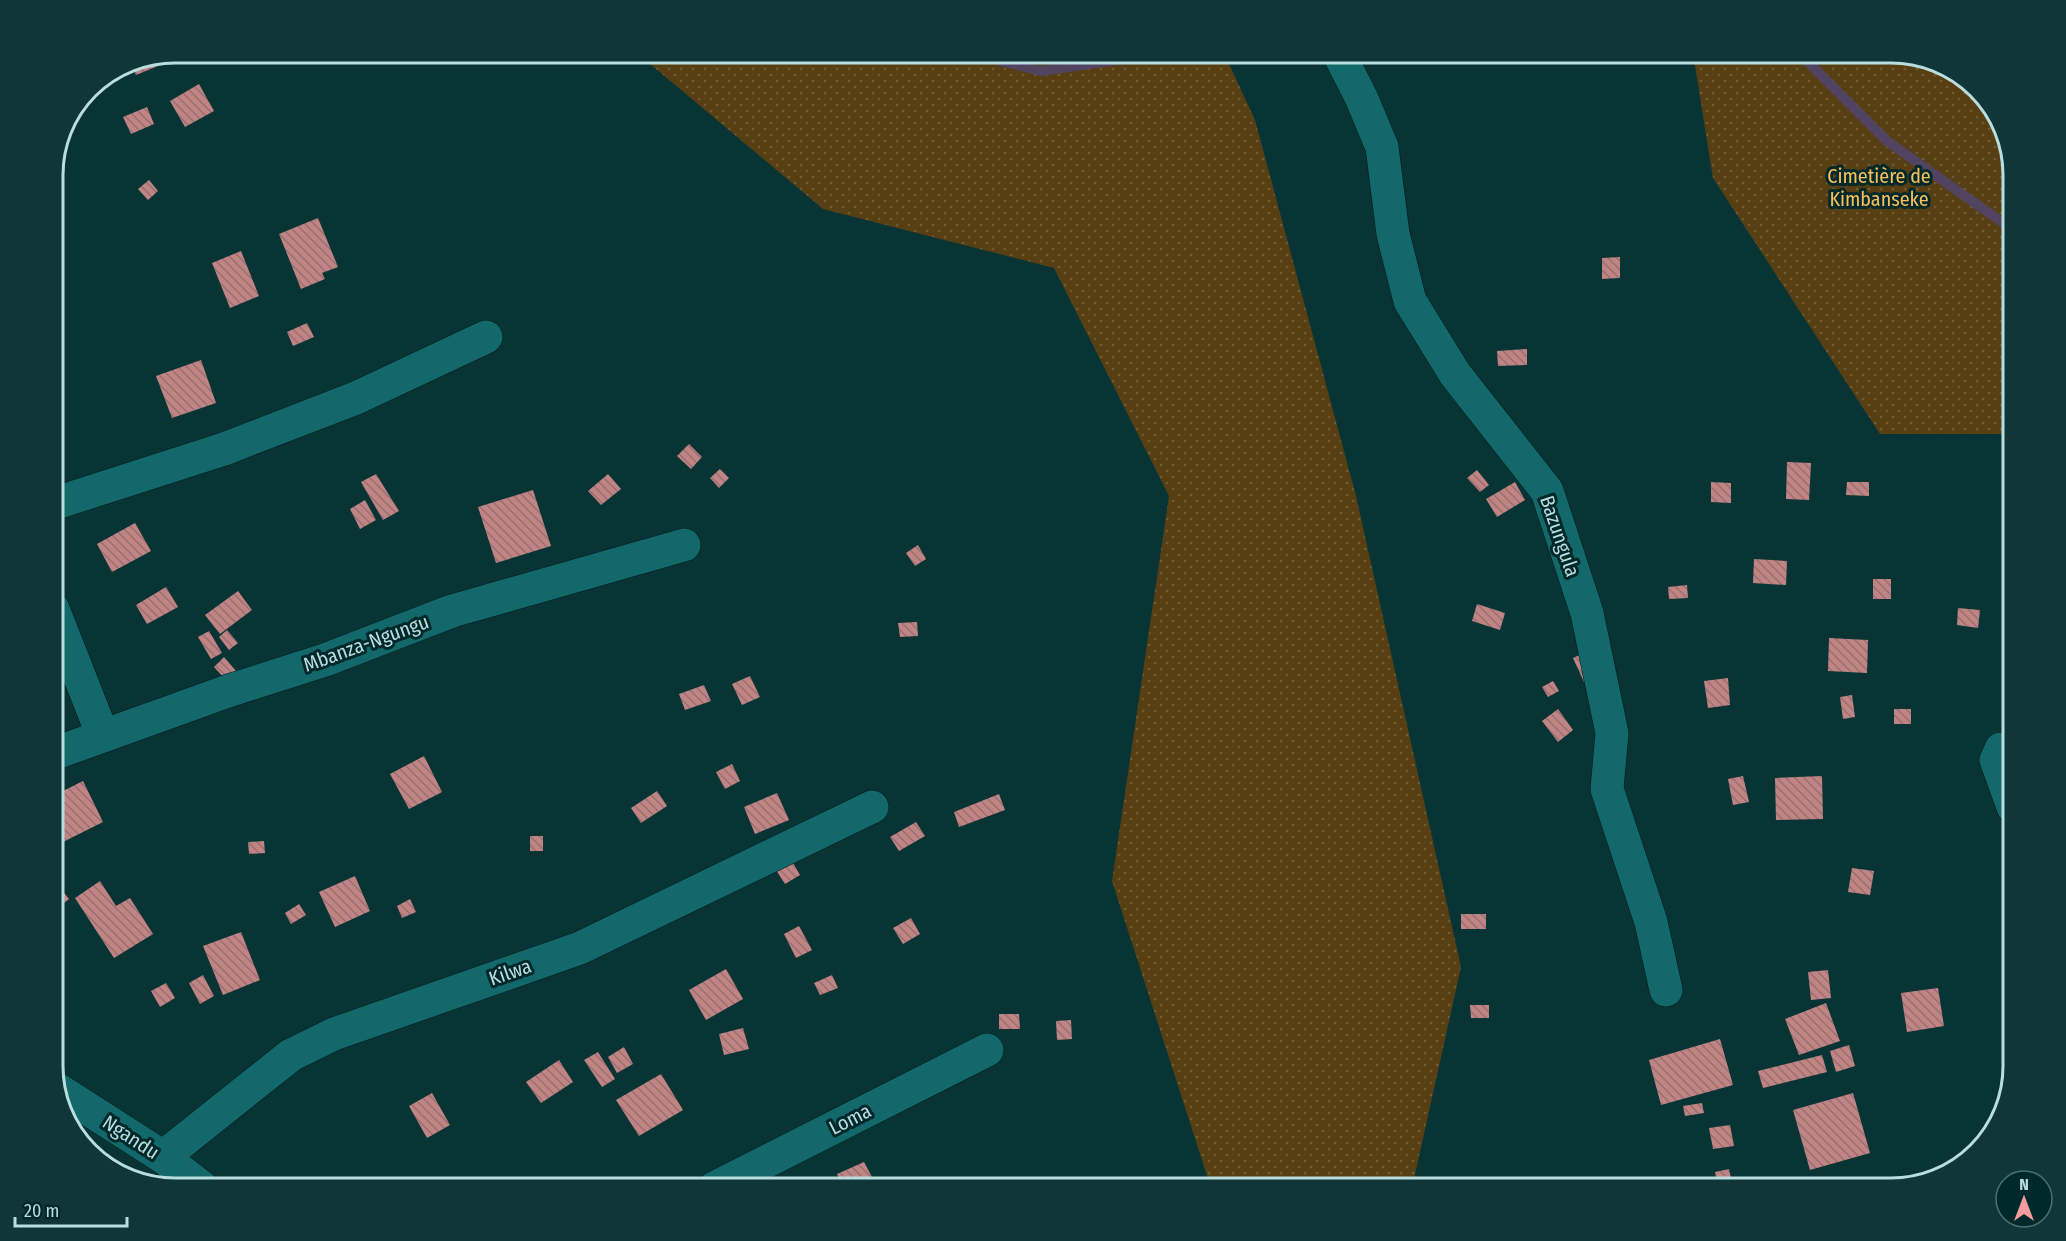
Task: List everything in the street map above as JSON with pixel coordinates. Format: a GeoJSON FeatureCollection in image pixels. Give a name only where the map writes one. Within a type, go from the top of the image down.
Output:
{"type":"FeatureCollection","features":[{"type":"Feature","properties":{"kind":"street","name":"Bazungula"},"geometry":{"type":"LineString","coordinates":[[1344,63],[1382,147],[1393,234],[1410,301],[1455,374],[1547,491],[1587,613],[1612,734],[1606,789],[1651,922],[1666,990]]}},
{"type":"Feature","properties":{"kind":"street"},"geometry":{"type":"LineString","coordinates":[[63,501],[257,437],[356,398],[486,338]]}},
{"type":"Feature","properties":{"kind":"street","name":"Mbanza-Ngungu"},"geometry":{"type":"LineString","coordinates":[[63,750],[228,691],[325,660],[452,611],[684,545]]}},
{"type":"Feature","properties":{"kind":"street"},"geometry":{"type":"LineString","coordinates":[[63,634],[103,736]]}},
{"type":"Feature","properties":{"kind":"street"},"geometry":{"type":"LineString","coordinates":[[2003,749],[1996,760],[2003,779]]}},
{"type":"Feature","properties":{"kind":"street","name":"Kilwa"},"geometry":{"type":"LineString","coordinates":[[163,1157],[291,1055],[334,1034],[580,948],[872,807]]}},
{"type":"Feature","properties":{"kind":"street","name":"Loma"},"geometry":{"type":"LineString","coordinates":[[734,1178],[987,1050]]}},
{"type":"Feature","properties":{"kind":"street","name":"Ngandu"},"geometry":{"type":"LineString","coordinates":[[67,1096],[163,1157],[188,1178]]}},
{"type":"Feature","properties":{"kind":"green space"},"geometry":{"type":"Polygon","coordinates":[[[649,63],[1229,63],[1255,120],[1356,496],[1461,967],[1414,1178],[1208,1178],[1112,881],[1169,496],[1054,268],[823,209],[649,63]]]}},
{"type":"Feature","properties":{"kind":"green space","name":"Cimetière de Kimbanseke"},"geometry":{"type":"Polygon","coordinates":[[[1695,63],[1906,64],[1934,71],[1965,91],[1992,125],[2003,167],[2003,434],[1880,434],[1713,178],[1695,63]]]}},
{"type":"Feature","properties":{"kind":"building"},"geometry":{"type":"Polygon","coordinates":[[[157,65],[158,66],[136,75],[134,70],[157,65]]]}},
{"type":"Feature","properties":{"kind":"building"},"geometry":{"type":"Polygon","coordinates":[[[199,84],[214,111],[185,127],[170,101],[199,84]]]}},
{"type":"Feature","properties":{"kind":"building"},"geometry":{"type":"Polygon","coordinates":[[[147,107],[154,124],[131,134],[123,117],[147,107]]]}},
{"type":"Feature","properties":{"kind":"building"},"geometry":{"type":"Polygon","coordinates":[[[149,180],[158,191],[148,200],[138,189],[149,180]]]}},
{"type":"Feature","properties":{"kind":"building"},"geometry":{"type":"Polygon","coordinates":[[[318,218],[338,267],[322,273],[325,279],[301,289],[279,234],[318,218]]]}},
{"type":"Feature","properties":{"kind":"building"},"geometry":{"type":"Polygon","coordinates":[[[241,251],[259,296],[230,308],[212,263],[241,251]]]}},
{"type":"Feature","properties":{"kind":"building"},"geometry":{"type":"Polygon","coordinates":[[[1620,257],[1620,278],[1602,279],[1602,258],[1620,257]]]}},
{"type":"Feature","properties":{"kind":"building"},"geometry":{"type":"Polygon","coordinates":[[[307,323],[314,337],[293,346],[287,332],[307,323]]]}},
{"type":"Feature","properties":{"kind":"building"},"geometry":{"type":"Polygon","coordinates":[[[1527,349],[1527,365],[1498,366],[1497,351],[1527,349]]]}},
{"type":"Feature","properties":{"kind":"building"},"geometry":{"type":"Polygon","coordinates":[[[201,360],[216,403],[172,418],[156,376],[201,360]]]}},
{"type":"Feature","properties":{"kind":"building"},"geometry":{"type":"Polygon","coordinates":[[[689,444],[702,457],[691,469],[677,456],[689,444]]]}},
{"type":"Feature","properties":{"kind":"building"},"geometry":{"type":"Polygon","coordinates":[[[1787,462],[1811,463],[1809,500],[1786,499],[1787,462]]]}},
{"type":"Feature","properties":{"kind":"building"},"geometry":{"type":"Polygon","coordinates":[[[720,469],[729,478],[719,488],[710,478],[720,469]]]}},
{"type":"Feature","properties":{"kind":"building"},"geometry":{"type":"Polygon","coordinates":[[[1477,470],[1489,485],[1480,492],[1467,478],[1477,470]]]}},
{"type":"Feature","properties":{"kind":"building"},"geometry":{"type":"Polygon","coordinates":[[[376,474],[399,511],[383,520],[361,482],[376,474]]]}},
{"type":"Feature","properties":{"kind":"building"},"geometry":{"type":"Polygon","coordinates":[[[608,474],[621,489],[601,505],[588,491],[608,474]]]}},
{"type":"Feature","properties":{"kind":"building"},"geometry":{"type":"Polygon","coordinates":[[[1515,482],[1525,500],[1497,517],[1486,499],[1515,482]]]}},
{"type":"Feature","properties":{"kind":"building"},"geometry":{"type":"Polygon","coordinates":[[[1711,482],[1731,483],[1731,503],[1711,502],[1711,482]]]}},
{"type":"Feature","properties":{"kind":"building"},"geometry":{"type":"Polygon","coordinates":[[[1847,482],[1869,482],[1869,496],[1846,495],[1847,482]]]}},
{"type":"Feature","properties":{"kind":"building"},"geometry":{"type":"Polygon","coordinates":[[[533,490],[551,546],[496,563],[478,507],[533,490]]]}},
{"type":"Feature","properties":{"kind":"building"},"geometry":{"type":"Polygon","coordinates":[[[365,500],[376,520],[360,529],[350,509],[365,500]]]}},
{"type":"Feature","properties":{"kind":"building"},"geometry":{"type":"Polygon","coordinates":[[[135,523],[151,551],[112,572],[97,544],[135,523]]]}},
{"type":"Feature","properties":{"kind":"building"},"geometry":{"type":"Polygon","coordinates":[[[918,545],[926,559],[915,566],[906,553],[918,545]]]}},
{"type":"Feature","properties":{"kind":"building"},"geometry":{"type":"Polygon","coordinates":[[[1754,559],[1787,561],[1786,585],[1753,583],[1754,559]]]}},
{"type":"Feature","properties":{"kind":"building"},"geometry":{"type":"Polygon","coordinates":[[[1873,579],[1891,579],[1891,599],[1873,599],[1873,579]]]}},
{"type":"Feature","properties":{"kind":"building"},"geometry":{"type":"Polygon","coordinates":[[[1687,585],[1688,598],[1669,599],[1668,587],[1687,585]]]}},
{"type":"Feature","properties":{"kind":"building"},"geometry":{"type":"Polygon","coordinates":[[[166,587],[178,607],[147,624],[136,605],[166,587]]]}},
{"type":"Feature","properties":{"kind":"building"},"geometry":{"type":"Polygon","coordinates":[[[238,591],[252,610],[220,634],[205,615],[238,591]]]}},
{"type":"Feature","properties":{"kind":"building"},"geometry":{"type":"Polygon","coordinates":[[[1477,604],[1505,613],[1500,630],[1472,621],[1477,604]]]}},
{"type":"Feature","properties":{"kind":"building"},"geometry":{"type":"Polygon","coordinates":[[[1958,608],[1980,610],[1978,628],[1957,625],[1958,608]]]}},
{"type":"Feature","properties":{"kind":"building"},"geometry":{"type":"Polygon","coordinates":[[[917,622],[918,636],[900,637],[898,623],[917,622]]]}},
{"type":"Feature","properties":{"kind":"building"},"geometry":{"type":"Polygon","coordinates":[[[227,630],[238,643],[229,650],[219,637],[227,630]]]}},
{"type":"Feature","properties":{"kind":"building"},"geometry":{"type":"Polygon","coordinates":[[[209,631],[222,653],[211,659],[198,637],[209,631]]]}},
{"type":"Feature","properties":{"kind":"building"},"geometry":{"type":"Polygon","coordinates":[[[1829,638],[1868,640],[1867,673],[1828,671],[1829,638]]]}},
{"type":"Feature","properties":{"kind":"building"},"geometry":{"type":"Polygon","coordinates":[[[1586,652],[1597,676],[1584,682],[1573,658],[1586,652]]]}},
{"type":"Feature","properties":{"kind":"building"},"geometry":{"type":"Polygon","coordinates":[[[224,657],[236,671],[226,680],[214,667],[224,657]]]}},
{"type":"Feature","properties":{"kind":"building"},"geometry":{"type":"Polygon","coordinates":[[[750,676],[760,697],[742,705],[732,684],[750,676]]]}},
{"type":"Feature","properties":{"kind":"building"},"geometry":{"type":"Polygon","coordinates":[[[1728,678],[1730,705],[1708,708],[1704,681],[1728,678]]]}},
{"type":"Feature","properties":{"kind":"building"},"geometry":{"type":"Polygon","coordinates":[[[1553,681],[1559,691],[1548,697],[1542,687],[1553,681]]]}},
{"type":"Feature","properties":{"kind":"building"},"geometry":{"type":"Polygon","coordinates":[[[704,685],[711,701],[685,710],[679,694],[704,685]]]}},
{"type":"Feature","properties":{"kind":"building"},"geometry":{"type":"Polygon","coordinates":[[[1852,695],[1855,717],[1843,719],[1840,697],[1852,695]]]}},
{"type":"Feature","properties":{"kind":"building"},"geometry":{"type":"Polygon","coordinates":[[[1558,709],[1573,730],[1558,742],[1542,721],[1558,709]]]}},
{"type":"Feature","properties":{"kind":"building"},"geometry":{"type":"Polygon","coordinates":[[[1894,709],[1911,709],[1911,724],[1894,724],[1894,709]]]}},
{"type":"Feature","properties":{"kind":"building"},"geometry":{"type":"Polygon","coordinates":[[[424,756],[442,792],[409,809],[390,774],[424,756]]]}},
{"type":"Feature","properties":{"kind":"building"},"geometry":{"type":"Polygon","coordinates":[[[732,764],[740,781],[725,789],[716,772],[732,764]]]}},
{"type":"Feature","properties":{"kind":"building"},"geometry":{"type":"Polygon","coordinates":[[[1743,776],[1749,802],[1733,805],[1728,779],[1743,776]]]}},
{"type":"Feature","properties":{"kind":"building"},"geometry":{"type":"Polygon","coordinates":[[[1822,776],[1823,819],[1776,820],[1775,778],[1822,776]]]}},
{"type":"Feature","properties":{"kind":"building"},"geometry":{"type":"Polygon","coordinates":[[[83,781],[103,822],[63,842],[63,791],[83,781]]]}},
{"type":"Feature","properties":{"kind":"building"},"geometry":{"type":"Polygon","coordinates":[[[657,791],[667,806],[641,823],[631,808],[657,791]]]}},
{"type":"Feature","properties":{"kind":"building"},"geometry":{"type":"Polygon","coordinates":[[[777,793],[789,820],[755,834],[744,807],[777,793]]]}},
{"type":"Feature","properties":{"kind":"building"},"geometry":{"type":"Polygon","coordinates":[[[999,794],[1005,810],[959,827],[954,812],[999,794]]]}},
{"type":"Feature","properties":{"kind":"building"},"geometry":{"type":"Polygon","coordinates":[[[916,822],[925,836],[899,851],[890,837],[916,822]]]}},
{"type":"Feature","properties":{"kind":"building"},"geometry":{"type":"Polygon","coordinates":[[[530,836],[543,836],[543,851],[530,851],[530,836]]]}},
{"type":"Feature","properties":{"kind":"building"},"geometry":{"type":"Polygon","coordinates":[[[264,841],[265,853],[249,854],[248,842],[264,841]]]}},
{"type":"Feature","properties":{"kind":"building"},"geometry":{"type":"Polygon","coordinates":[[[792,861],[800,875],[785,884],[776,870],[792,861]]]}},
{"type":"Feature","properties":{"kind":"building"},"geometry":{"type":"Polygon","coordinates":[[[1852,868],[1874,871],[1870,895],[1848,892],[1852,868]]]}},
{"type":"Feature","properties":{"kind":"building"},"geometry":{"type":"Polygon","coordinates":[[[355,876],[370,911],[335,927],[319,892],[355,876]]]}},
{"type":"Feature","properties":{"kind":"building"},"geometry":{"type":"Polygon","coordinates":[[[100,881],[116,906],[130,898],[153,934],[114,958],[75,898],[100,881]]]}},
{"type":"Feature","properties":{"kind":"building"},"geometry":{"type":"Polygon","coordinates":[[[63,892],[69,899],[63,904],[63,892]]]}},
{"type":"Feature","properties":{"kind":"building"},"geometry":{"type":"Polygon","coordinates":[[[410,899],[416,912],[402,918],[397,906],[410,899]]]}},
{"type":"Feature","properties":{"kind":"building"},"geometry":{"type":"Polygon","coordinates":[[[299,904],[306,915],[291,924],[285,913],[299,904]]]}},
{"type":"Feature","properties":{"kind":"building"},"geometry":{"type":"Polygon","coordinates":[[[1461,914],[1486,914],[1486,929],[1461,929],[1461,914]]]}},
{"type":"Feature","properties":{"kind":"building"},"geometry":{"type":"Polygon","coordinates":[[[911,918],[920,934],[903,944],[893,928],[911,918]]]}},
{"type":"Feature","properties":{"kind":"building"},"geometry":{"type":"Polygon","coordinates":[[[799,926],[812,950],[796,958],[784,934],[799,926]]]}},
{"type":"Feature","properties":{"kind":"building"},"geometry":{"type":"Polygon","coordinates":[[[241,932],[260,980],[223,995],[203,946],[241,932]]]}},
{"type":"Feature","properties":{"kind":"building"},"geometry":{"type":"Polygon","coordinates":[[[726,969],[743,999],[706,1020],[689,990],[726,969]]]}},
{"type":"Feature","properties":{"kind":"building"},"geometry":{"type":"Polygon","coordinates":[[[1828,970],[1831,998],[1811,1000],[1808,972],[1828,970]]]}},
{"type":"Feature","properties":{"kind":"building"},"geometry":{"type":"Polygon","coordinates":[[[203,975],[214,996],[200,1004],[189,983],[203,975]]]}},
{"type":"Feature","properties":{"kind":"building"},"geometry":{"type":"Polygon","coordinates":[[[832,975],[838,988],[820,995],[814,983],[832,975]]]}},
{"type":"Feature","properties":{"kind":"building"},"geometry":{"type":"Polygon","coordinates":[[[166,983],[175,998],[160,1007],[151,991],[166,983]]]}},
{"type":"Feature","properties":{"kind":"building"},"geometry":{"type":"Polygon","coordinates":[[[1938,988],[1944,1026],[1907,1032],[1901,993],[1938,988]]]}},
{"type":"Feature","properties":{"kind":"building"},"geometry":{"type":"Polygon","coordinates":[[[1826,1003],[1840,1041],[1799,1055],[1785,1019],[1826,1003]]]}},
{"type":"Feature","properties":{"kind":"building"},"geometry":{"type":"Polygon","coordinates":[[[1470,1005],[1489,1005],[1489,1018],[1471,1018],[1470,1005]]]}},
{"type":"Feature","properties":{"kind":"building"},"geometry":{"type":"Polygon","coordinates":[[[999,1014],[1019,1014],[1020,1029],[999,1029],[999,1014]]]}},
{"type":"Feature","properties":{"kind":"building"},"geometry":{"type":"Polygon","coordinates":[[[1071,1020],[1072,1039],[1057,1040],[1056,1021],[1071,1020]]]}},
{"type":"Feature","properties":{"kind":"building"},"geometry":{"type":"Polygon","coordinates":[[[743,1028],[749,1049],[724,1055],[719,1034],[743,1028]]]}},
{"type":"Feature","properties":{"kind":"building"},"geometry":{"type":"Polygon","coordinates":[[[1720,1039],[1733,1085],[1661,1105],[1649,1060],[1720,1039]]]}},
{"type":"Feature","properties":{"kind":"building"},"geometry":{"type":"Polygon","coordinates":[[[1849,1045],[1855,1066],[1836,1072],[1830,1051],[1849,1045]]]}},
{"type":"Feature","properties":{"kind":"building"},"geometry":{"type":"Polygon","coordinates":[[[624,1047],[633,1064],[617,1073],[608,1057],[624,1047]]]}},
{"type":"Feature","properties":{"kind":"building"},"geometry":{"type":"Polygon","coordinates":[[[598,1052],[615,1079],[602,1087],[584,1060],[598,1052]]]}},
{"type":"Feature","properties":{"kind":"building"},"geometry":{"type":"Polygon","coordinates":[[[1822,1055],[1827,1072],[1763,1088],[1758,1071],[1822,1055]]]}},
{"type":"Feature","properties":{"kind":"building"},"geometry":{"type":"Polygon","coordinates":[[[559,1060],[573,1082],[541,1103],[526,1082],[559,1060]]]}},
{"type":"Feature","properties":{"kind":"building"},"geometry":{"type":"Polygon","coordinates":[[[661,1074],[683,1110],[639,1136],[616,1100],[661,1074]]]}},
{"type":"Feature","properties":{"kind":"building"},"geometry":{"type":"Polygon","coordinates":[[[432,1093],[450,1125],[427,1138],[409,1106],[432,1093]]]}},
{"type":"Feature","properties":{"kind":"building"},"geometry":{"type":"Polygon","coordinates":[[[1853,1093],[1870,1153],[1810,1170],[1793,1110],[1853,1093]]]}},
{"type":"Feature","properties":{"kind":"building"},"geometry":{"type":"Polygon","coordinates":[[[1702,1103],[1704,1113],[1685,1116],[1683,1106],[1702,1103]]]}},
{"type":"Feature","properties":{"kind":"building"},"geometry":{"type":"Polygon","coordinates":[[[1730,1125],[1734,1146],[1713,1149],[1709,1128],[1730,1125]]]}},
{"type":"Feature","properties":{"kind":"building"},"geometry":{"type":"Polygon","coordinates":[[[864,1162],[872,1177],[839,1178],[837,1174],[864,1162]]]}},
{"type":"Feature","properties":{"kind":"building"},"geometry":{"type":"Polygon","coordinates":[[[1729,1169],[1731,1178],[1716,1178],[1715,1172],[1729,1169]]]}},
{"type":"Feature","properties":{"kind":"waterway"},"geometry":{"type":"LineString","coordinates":[[1009,63],[1041,71],[1096,63]]}},
{"type":"Feature","properties":{"kind":"waterway"},"geometry":{"type":"LineString","coordinates":[[1809,63],[1887,141],[2003,223]]}}]}
